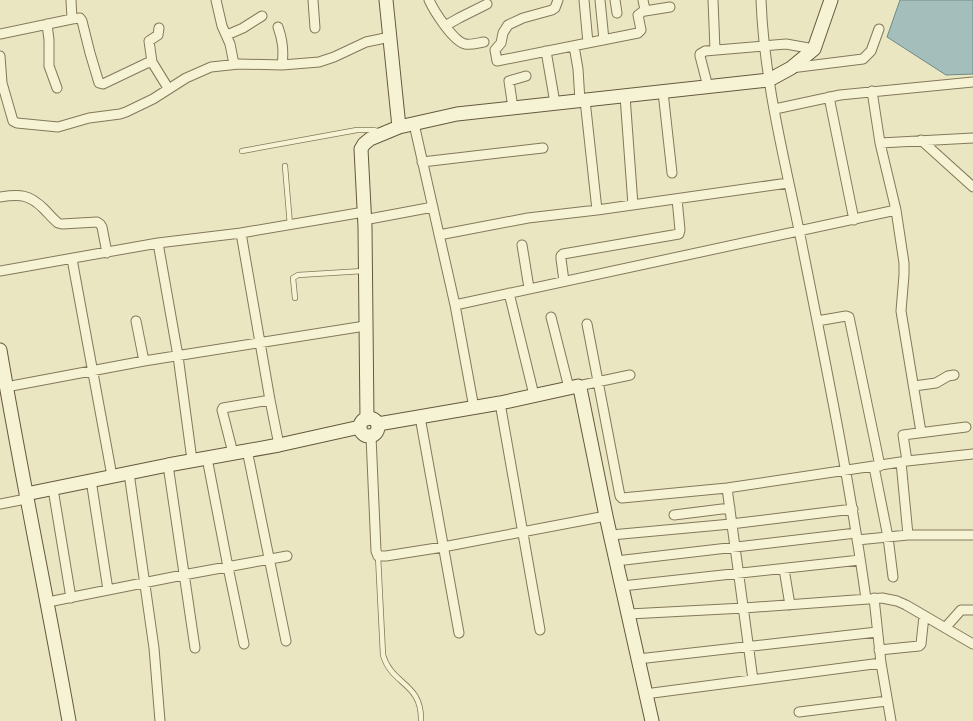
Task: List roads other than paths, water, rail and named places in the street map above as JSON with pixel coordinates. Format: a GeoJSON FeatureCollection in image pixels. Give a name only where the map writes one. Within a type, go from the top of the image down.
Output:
{"type":"FeatureCollection","features":[{"type":"Feature","properties":{"kind":"street"},"geometry":{"type":"LineString","coordinates":[[71,0],[72,18]]}},
{"type":"Feature","properties":{"kind":"street"},"geometry":{"type":"LineString","coordinates":[[216,0],[220,19],[230,44],[234,64]]}},
{"type":"Feature","properties":{"kind":"street"},"geometry":{"type":"LineString","coordinates":[[314,0],[315,28]]}},
{"type":"Feature","properties":{"kind":"street"},"geometry":{"type":"LineString","coordinates":[[386,0],[399,127]]}},
{"type":"Feature","properties":{"kind":"street"},"geometry":{"type":"LineString","coordinates":[[429,0],[438,19],[461,43],[470,44],[484,42]]}},
{"type":"Feature","properties":{"kind":"street"},"geometry":{"type":"LineString","coordinates":[[558,0],[555,8],[552,10],[523,18],[508,25],[503,33],[501,43],[495,50],[498,62],[640,32],[638,15],[645,11],[670,7]]}},
{"type":"Feature","properties":{"kind":"street"},"geometry":{"type":"LineString","coordinates":[[584,0],[588,43]]}},
{"type":"Feature","properties":{"kind":"street"},"geometry":{"type":"LineString","coordinates":[[600,0],[604,40]]}},
{"type":"Feature","properties":{"kind":"street"},"geometry":{"type":"LineString","coordinates":[[615,0],[617,13]]}},
{"type":"Feature","properties":{"kind":"street"},"geometry":{"type":"LineString","coordinates":[[643,0],[645,11]]}},
{"type":"Feature","properties":{"kind":"street"},"geometry":{"type":"LineString","coordinates":[[713,0],[715,50]]}},
{"type":"Feature","properties":{"kind":"street"},"geometry":{"type":"LineString","coordinates":[[761,0],[765,47],[774,109],[846,471],[860,560],[877,632],[891,721]]}},
{"type":"Feature","properties":{"kind":"street"},"geometry":{"type":"LineString","coordinates":[[368,424],[364,216],[361,149],[364,144],[370,139],[399,127],[457,114],[769,80],[791,68],[814,49],[830,0]]}},
{"type":"Feature","properties":{"kind":"street"},"geometry":{"type":"LineString","coordinates":[[445,26],[487,4]]}},
{"type":"Feature","properties":{"kind":"street"},"geometry":{"type":"LineString","coordinates":[[226,35],[243,28],[262,16]]}},
{"type":"Feature","properties":{"kind":"street"},"geometry":{"type":"LineString","coordinates":[[0,34],[72,18],[80,18],[100,84],[152,62]]}},
{"type":"Feature","properties":{"kind":"street"},"geometry":{"type":"LineString","coordinates":[[47,24],[49,40],[49,66],[57,88]]}},
{"type":"Feature","properties":{"kind":"street"},"geometry":{"type":"LineString","coordinates":[[278,27],[283,46],[282,65]]}},
{"type":"Feature","properties":{"kind":"street"},"geometry":{"type":"LineString","coordinates":[[159,28],[158,35],[149,41],[152,62],[168,88]]}},
{"type":"Feature","properties":{"kind":"street"},"geometry":{"type":"LineString","coordinates":[[791,68],[863,59],[871,51],[879,29]]}},
{"type":"Feature","properties":{"kind":"street"},"geometry":{"type":"LineString","coordinates":[[0,56],[2,83],[13,121],[17,123],[58,128],[89,118],[120,114],[142,104],[195,73],[211,67],[234,64],[301,65],[319,62],[334,57],[366,42],[390,37]]}},
{"type":"Feature","properties":{"kind":"street"},"geometry":{"type":"LineString","coordinates":[[708,87],[700,54],[705,51],[786,44],[814,49]]}},
{"type":"Feature","properties":{"kind":"street"},"geometry":{"type":"LineString","coordinates":[[574,46],[597,210]]}},
{"type":"Feature","properties":{"kind":"street"},"geometry":{"type":"LineString","coordinates":[[546,51],[555,103]]}},
{"type":"Feature","properties":{"kind":"street"},"geometry":{"type":"LineString","coordinates":[[512,108],[509,81],[526,76]]}},
{"type":"Feature","properties":{"kind":"street"},"geometry":{"type":"LineString","coordinates":[[774,109],[829,97],[872,91],[973,82]]}},
{"type":"Feature","properties":{"kind":"street"},"geometry":{"type":"LineString","coordinates":[[872,91],[880,143],[896,210],[904,268],[901,311],[921,432]]}},
{"type":"Feature","properties":{"kind":"street"},"geometry":{"type":"LineString","coordinates":[[663,92],[672,174]]}},
{"type":"Feature","properties":{"kind":"street"},"geometry":{"type":"LineString","coordinates":[[625,96],[633,205]]}},
{"type":"Feature","properties":{"kind":"street"},"geometry":{"type":"LineString","coordinates":[[829,97],[854,220]]}},
{"type":"Feature","properties":{"kind":"street"},"geometry":{"type":"LineString","coordinates":[[414,124],[455,305],[474,408]]}},
{"type":"Feature","properties":{"kind":"street"},"geometry":{"type":"LineString","coordinates":[[880,143],[973,138]]}},
{"type":"Feature","properties":{"kind":"street"},"geometry":{"type":"LineString","coordinates":[[921,140],[973,187]]}},
{"type":"Feature","properties":{"kind":"street"},"geometry":{"type":"LineString","coordinates":[[422,162],[543,148]]}},
{"type":"Feature","properties":{"kind":"street"},"geometry":{"type":"LineString","coordinates":[[439,234],[528,218],[597,210],[788,183]]}},
{"type":"Feature","properties":{"kind":"street"},"geometry":{"type":"LineString","coordinates":[[0,197],[16,195],[32,199],[58,223],[97,222],[102,227],[107,253]]}},
{"type":"Feature","properties":{"kind":"street"},"geometry":{"type":"LineString","coordinates":[[564,281],[561,259],[563,254],[679,234],[680,230],[677,199]]}},
{"type":"Feature","properties":{"kind":"street"},"geometry":{"type":"LineString","coordinates":[[0,271],[158,243],[433,207]]}},
{"type":"Feature","properties":{"kind":"street"},"geometry":{"type":"LineString","coordinates":[[455,305],[896,210]]}},
{"type":"Feature","properties":{"kind":"street"},"geometry":{"type":"LineString","coordinates":[[241,233],[279,445]]}},
{"type":"Feature","properties":{"kind":"street"},"geometry":{"type":"LineString","coordinates":[[158,243],[178,356],[192,460]]}},
{"type":"Feature","properties":{"kind":"street"},"geometry":{"type":"LineString","coordinates":[[522,245],[529,288]]}},
{"type":"Feature","properties":{"kind":"street"},"geometry":{"type":"LineString","coordinates":[[72,259],[112,476]]}},
{"type":"Feature","properties":{"kind":"street"},"geometry":{"type":"LineString","coordinates":[[509,293],[534,395]]}},
{"type":"Feature","properties":{"kind":"street"},"geometry":{"type":"LineString","coordinates":[[817,321],[846,316],[849,317],[877,466],[893,577]]}},
{"type":"Feature","properties":{"kind":"street"},"geometry":{"type":"LineString","coordinates":[[551,317],[573,387],[581,392],[610,535],[652,721]]}},
{"type":"Feature","properties":{"kind":"street"},"geometry":{"type":"LineString","coordinates":[[136,321],[144,361]]}},
{"type":"Feature","properties":{"kind":"street"},"geometry":{"type":"LineString","coordinates":[[587,324],[620,497],[624,498],[727,488],[904,462],[973,454]]}},
{"type":"Feature","properties":{"kind":"street"},"geometry":{"type":"LineString","coordinates":[[6,387],[144,361],[260,344],[365,326]]}},
{"type":"Feature","properties":{"kind":"street"},"geometry":{"type":"LineString","coordinates":[[0,350],[22,498],[48,602],[69,721]]}},
{"type":"Feature","properties":{"kind":"street"},"geometry":{"type":"LineString","coordinates":[[0,504],[53,488],[91,480],[279,445],[368,424],[420,417],[500,403],[630,375]]}},
{"type":"Feature","properties":{"kind":"street"},"geometry":{"type":"LineString","coordinates":[[914,386],[936,383],[948,376],[954,375]]}},
{"type":"Feature","properties":{"kind":"street"},"geometry":{"type":"LineString","coordinates":[[233,453],[222,410],[223,408],[270,400]]}},
{"type":"Feature","properties":{"kind":"street"},"geometry":{"type":"LineString","coordinates":[[500,403],[540,630]]}},
{"type":"Feature","properties":{"kind":"street"},"geometry":{"type":"LineString","coordinates":[[420,417],[459,633]]}},
{"type":"Feature","properties":{"kind":"street"},"geometry":{"type":"LineString","coordinates":[[368,424],[361,430],[365,435],[371,436],[376,551],[378,556],[444,547],[606,516]]}},
{"type":"Feature","properties":{"kind":"street"},"geometry":{"type":"LineString","coordinates":[[908,535],[902,435],[966,427]]}},
{"type":"Feature","properties":{"kind":"street"},"geometry":{"type":"LineString","coordinates":[[248,450],[286,641]]}},
{"type":"Feature","properties":{"kind":"street"},"geometry":{"type":"LineString","coordinates":[[207,458],[244,644]]}},
{"type":"Feature","properties":{"kind":"street"},"geometry":{"type":"LineString","coordinates":[[168,465],[183,575],[195,648]]}},
{"type":"Feature","properties":{"kind":"street"},"geometry":{"type":"LineString","coordinates":[[128,473],[145,583],[155,661],[160,721]]}},
{"type":"Feature","properties":{"kind":"street"},"geometry":{"type":"LineString","coordinates":[[91,480],[108,590]]}},
{"type":"Feature","properties":{"kind":"street"},"geometry":{"type":"LineString","coordinates":[[53,488],[71,598]]}},
{"type":"Feature","properties":{"kind":"street"},"geometry":{"type":"LineString","coordinates":[[727,488],[740,574],[753,680]]}},
{"type":"Feature","properties":{"kind":"street"},"geometry":{"type":"LineString","coordinates":[[0,512],[22,498]]}},
{"type":"Feature","properties":{"kind":"street"},"geometry":{"type":"LineString","coordinates":[[674,515],[730,508]]}},
{"type":"Feature","properties":{"kind":"street"},"geometry":{"type":"LineString","coordinates":[[610,535],[732,524],[852,509]]}},
{"type":"Feature","properties":{"kind":"street"},"geometry":{"type":"LineString","coordinates":[[616,561],[735,547],[857,536],[888,537],[908,535],[973,535]]}},
{"type":"Feature","properties":{"kind":"street"},"geometry":{"type":"LineString","coordinates":[[48,602],[287,556]]}},
{"type":"Feature","properties":{"kind":"street"},"geometry":{"type":"LineString","coordinates":[[622,586],[860,560]]}},
{"type":"Feature","properties":{"kind":"street"},"geometry":{"type":"LineString","coordinates":[[784,569],[790,605]]}},
{"type":"Feature","properties":{"kind":"street"},"geometry":{"type":"LineString","coordinates":[[628,614],[744,608],[882,598],[897,601],[973,644]]}},
{"type":"Feature","properties":{"kind":"street"},"geometry":{"type":"LineString","coordinates":[[945,628],[961,610],[973,610]]}},
{"type":"Feature","properties":{"kind":"street"},"geometry":{"type":"LineString","coordinates":[[879,650],[919,646],[924,616]]}},
{"type":"Feature","properties":{"kind":"street"},"geometry":{"type":"LineString","coordinates":[[638,659],[877,632]]}},
{"type":"Feature","properties":{"kind":"street"},"geometry":{"type":"LineString","coordinates":[[645,694],[881,663]]}},
{"type":"Feature","properties":{"kind":"street"},"geometry":{"type":"LineString","coordinates":[[799,712],[887,701]]}},
{"type":"Feature","properties":{"kind":"lane"},"geometry":{"type":"LineString","coordinates":[[242,151],[357,130],[374,130],[383,134]]}},
{"type":"Feature","properties":{"kind":"lane"},"geometry":{"type":"LineString","coordinates":[[285,166],[290,225]]}},
{"type":"Feature","properties":{"kind":"lane"},"geometry":{"type":"LineString","coordinates":[[295,298],[293,278],[298,275],[365,271]]}},
{"type":"Feature","properties":{"kind":"lane"},"geometry":{"type":"LineString","coordinates":[[378,556],[383,655],[385,664],[391,672],[415,694],[420,703],[421,721]]}},
{"type":"Feature","properties":{"kind":"water"},"geometry":{"type":"Polygon","coordinates":[[[900,0],[973,0],[973,74],[946,75],[887,37],[900,0]]]}}]}
